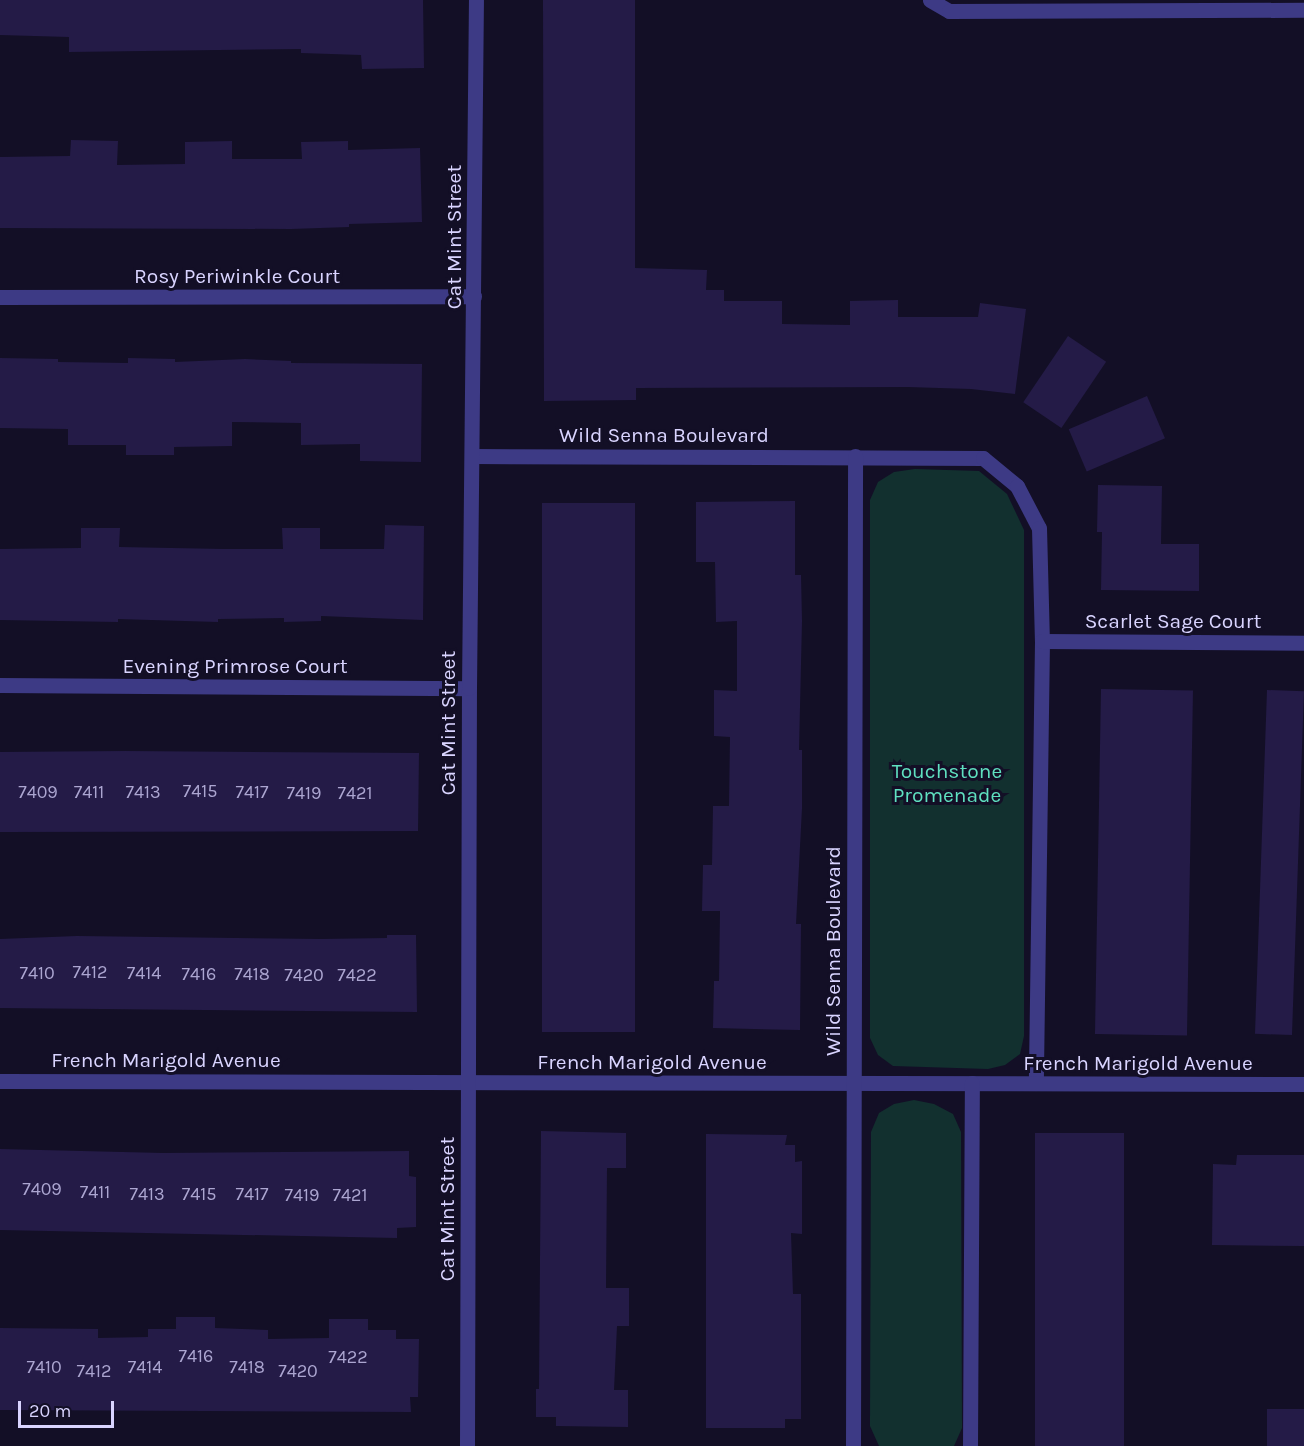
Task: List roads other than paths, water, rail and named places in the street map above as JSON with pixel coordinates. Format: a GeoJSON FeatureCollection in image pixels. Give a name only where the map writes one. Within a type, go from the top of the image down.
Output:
{"type":"FeatureCollection","features":[{"type":"Feature","properties":{"kind":"street","name":"Cat Mint Street"},"geometry":{"type":"LineString","coordinates":[[467,1446],[469,688],[476,0]]}},
{"type":"Feature","properties":{"kind":"street"},"geometry":{"type":"LineString","coordinates":[[930,0],[949,10],[1304,10]]}},
{"type":"Feature","properties":{"kind":"street","name":"Rosy Periwinkle Court"},"geometry":{"type":"LineString","coordinates":[[0,297],[474,296]]}},
{"type":"Feature","properties":{"kind":"street","name":"Wild Senna Boulevard"},"geometry":{"type":"LineString","coordinates":[[473,456],[983,458],[1017,486],[1039,528],[1042,641],[1036,1083]]}},
{"type":"Feature","properties":{"kind":"street","name":"Wild Senna Boulevard"},"geometry":{"type":"LineString","coordinates":[[853,1446],[855,456]]}},
{"type":"Feature","properties":{"kind":"street","name":"Scarlet Sage Court"},"geometry":{"type":"LineString","coordinates":[[1042,641],[1304,643]]}},
{"type":"Feature","properties":{"kind":"street","name":"Evening Primrose Court"},"geometry":{"type":"LineString","coordinates":[[0,685],[469,688]]}},
{"type":"Feature","properties":{"kind":"street","name":"French Marigold Avenue"},"geometry":{"type":"LineString","coordinates":[[0,1081],[1304,1084]]}},
{"type":"Feature","properties":{"kind":"street"},"geometry":{"type":"LineString","coordinates":[[970,1446],[972,1083]]}},
{"type":"Feature","properties":{"kind":"park label","name":"Touchstone Promenade"},"geometry":{"type":"Point","coordinates":[947,783]}}]}
